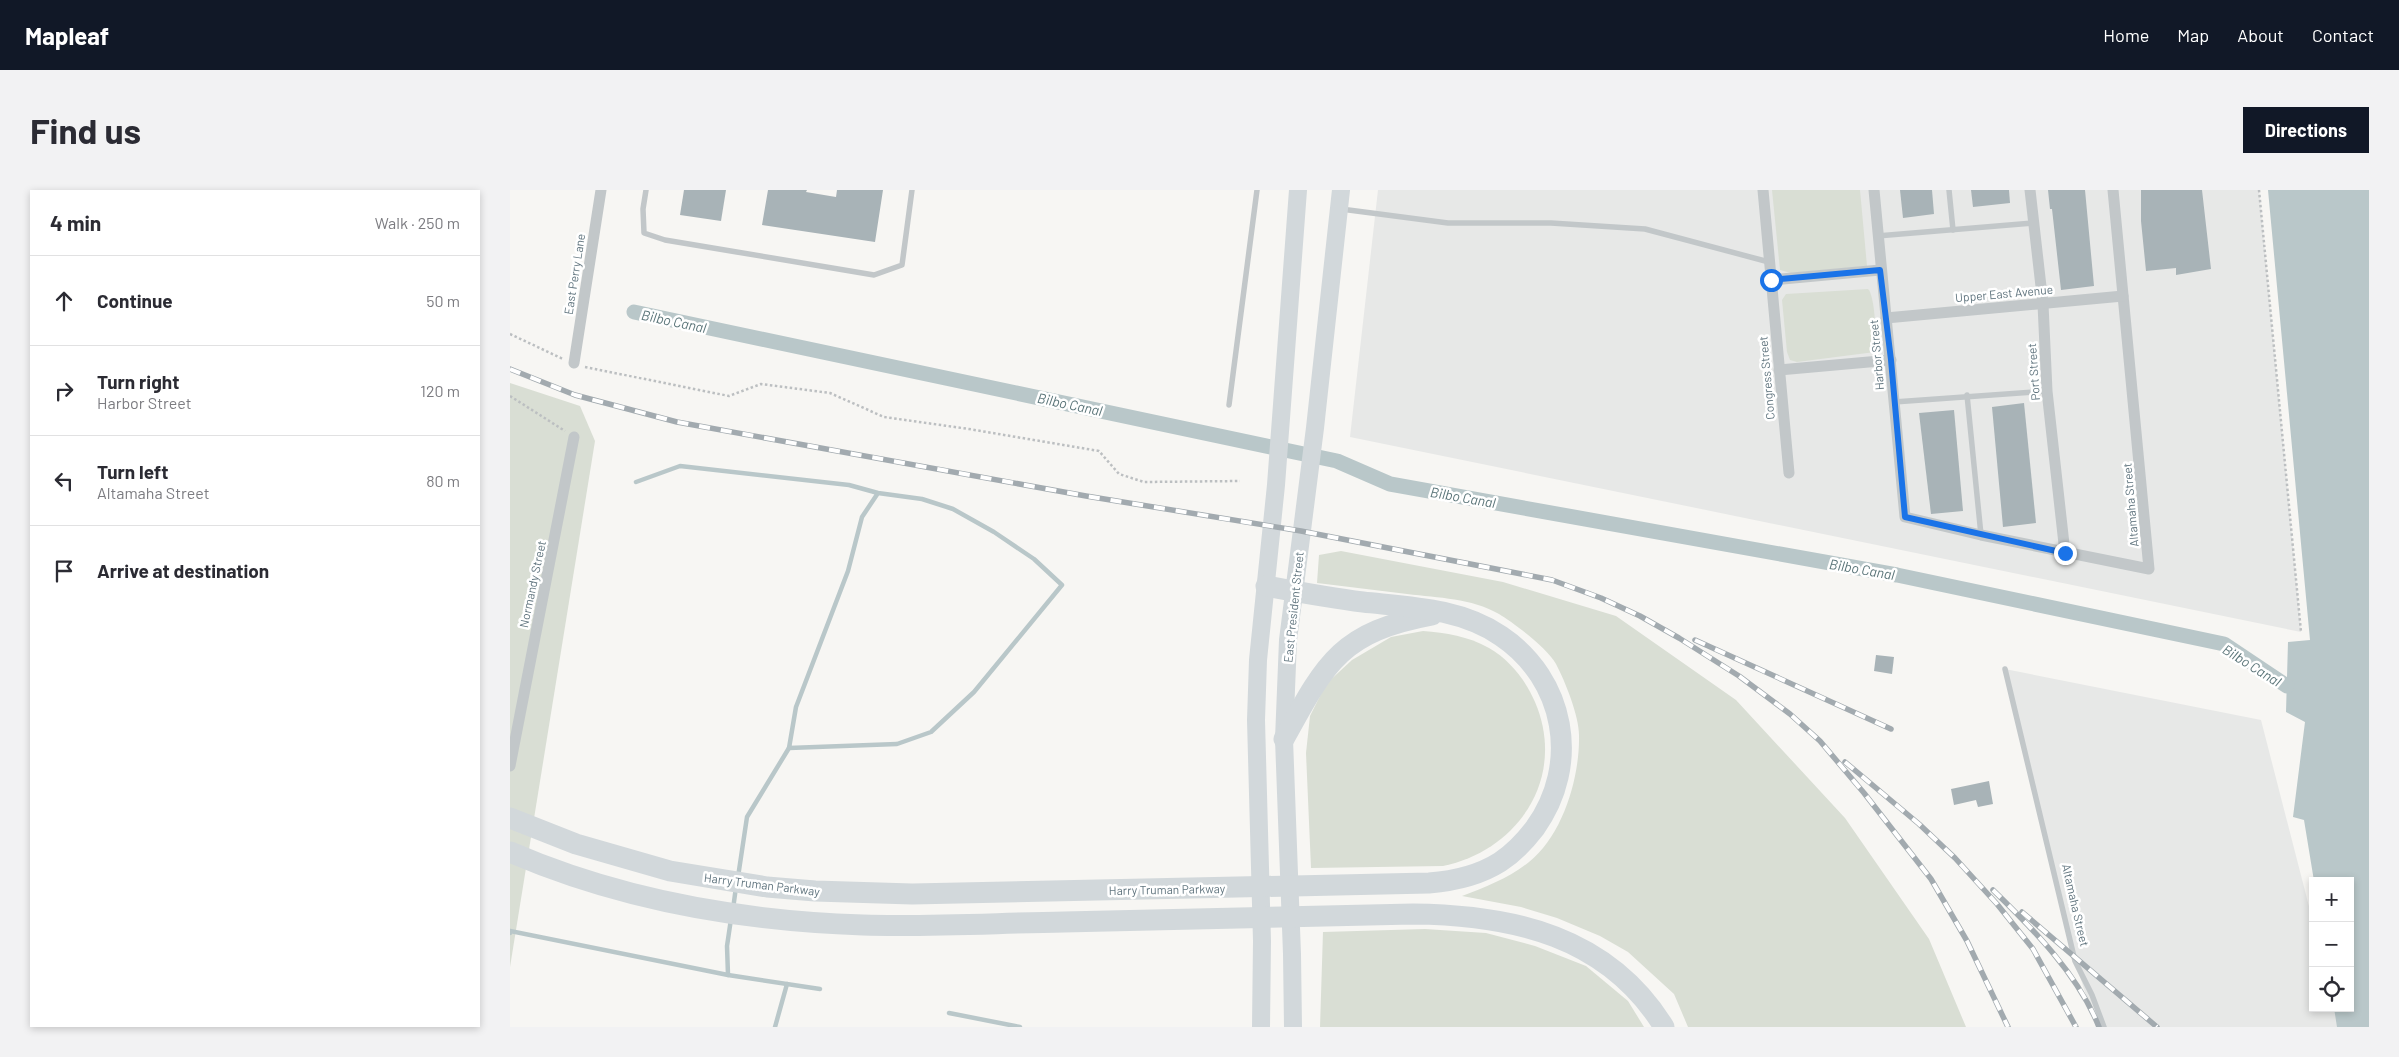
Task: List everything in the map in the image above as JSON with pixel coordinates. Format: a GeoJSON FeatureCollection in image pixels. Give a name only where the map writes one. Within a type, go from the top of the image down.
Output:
{"type":"FeatureCollection","features":[{"type":"Feature","properties":{"kind":"highway","name":"Harry Truman Parkway"},"geometry":{"type":"LineString","coordinates":[[510,818],[576,844],[670,871],[767,887],[815,891],[912,894],[1408,884],[1463,879],[1488,869],[1506,858],[1536,826],[1554,792],[1560,769],[1562,741],[1559,717],[1552,696],[1531,662],[1511,643],[1488,628],[1468,619],[1445,613],[1266,586]]}},
{"type":"Feature","properties":{"kind":"highway"},"geometry":{"type":"LineString","coordinates":[[1284,739],[1312,687],[1342,652],[1358,638],[1411,619],[1445,613]]}},
{"type":"Feature","properties":{"kind":"highway"},"geometry":{"type":"LineString","coordinates":[[510,852],[566,873],[664,901],[712,910],[813,922],[912,925],[1413,914],[1472,917],[1514,925],[1548,935],[1594,955],[1615,969],[1635,987],[1664,1027]]}},
{"type":"Feature","properties":{"kind":"main road"},"geometry":{"type":"LineString","coordinates":[[1261,1027],[1262,941],[1256,720],[1258,660],[1276,482],[1298,190]]}},
{"type":"Feature","properties":{"kind":"main road","name":"East President Street"},"geometry":{"type":"LineString","coordinates":[[1292,1027],[1292,944],[1284,739],[1288,640],[1315,428],[1341,190]]}},
{"type":"Feature","properties":{"kind":"street","name":"East Perry Lane"},"geometry":{"type":"LineString","coordinates":[[574,363],[601,190]]}},
{"type":"Feature","properties":{"kind":"street","name":"Congress Street"},"geometry":{"type":"LineString","coordinates":[[1763,190],[1789,473]]}},
{"type":"Feature","properties":{"kind":"street","name":"Harbor Street"},"geometry":{"type":"LineString","coordinates":[[1874,190],[1880,270],[1891,360],[1905,517]]}},
{"type":"Feature","properties":{"kind":"street","name":"Port Street"},"geometry":{"type":"LineString","coordinates":[[2030,190],[2043,304],[2047,390],[2065,553]]}},
{"type":"Feature","properties":{"kind":"street","name":"Altamaha Street"},"geometry":{"type":"LineString","coordinates":[[1905,517],[2065,553],[2150,569],[2113,190]]}},
{"type":"Feature","properties":{"kind":"street"},"geometry":{"type":"LineString","coordinates":[[1771,280],[1880,270]]}},
{"type":"Feature","properties":{"kind":"street","name":"Upper East Avenue"},"geometry":{"type":"LineString","coordinates":[[1886,318],[2123,296]]}},
{"type":"Feature","properties":{"kind":"street"},"geometry":{"type":"LineString","coordinates":[[1779,370],[1891,360]]}},
{"type":"Feature","properties":{"kind":"street","name":"Normandy Street"},"geometry":{"type":"LineString","coordinates":[[510,766],[574,437]]}},
{"type":"Feature","properties":{"kind":"lane"},"geometry":{"type":"LineString","coordinates":[[646,190],[643,209],[644,233],[665,240],[874,275],[902,265],[912,190]]}},
{"type":"Feature","properties":{"kind":"lane"},"geometry":{"type":"LineString","coordinates":[[1229,405],[1257,190]]}},
{"type":"Feature","properties":{"kind":"lane"},"geometry":{"type":"LineString","coordinates":[[1949,190],[1953,230]]}},
{"type":"Feature","properties":{"kind":"lane"},"geometry":{"type":"LineString","coordinates":[[1339,209],[1448,223],[1551,223],[1645,229],[1770,262]]}},
{"type":"Feature","properties":{"kind":"lane"},"geometry":{"type":"LineString","coordinates":[[1877,236],[2033,223]]}},
{"type":"Feature","properties":{"kind":"lane"},"geometry":{"type":"LineString","coordinates":[[1894,402],[2047,390]]}},
{"type":"Feature","properties":{"kind":"lane"},"geometry":{"type":"LineString","coordinates":[[1967,395],[1981,535]]}},
{"type":"Feature","properties":{"kind":"lane","name":"Altamaha Street"},"geometry":{"type":"LineString","coordinates":[[2006,669],[2075,961],[2092,995],[2104,1027]]}},
{"type":"Feature","properties":{"kind":"path"},"geometry":{"type":"LineString","coordinates":[[2259,190],[2301,632]]}},
{"type":"Feature","properties":{"kind":"path"},"geometry":{"type":"LineString","coordinates":[[510,334],[574,363],[611,373],[729,396],[761,384],[830,393],[884,417],[970,429],[1099,451],[1119,474],[1144,482],[1240,481]]}},
{"type":"Feature","properties":{"kind":"path"},"geometry":{"type":"LineString","coordinates":[[510,396],[574,437]]}},
{"type":"Feature","properties":{"kind":"shaded area"},"geometry":{"type":"Polygon","coordinates":[[[1378,190],[2259,190],[2301,632],[1350,437],[1378,190]]]}},
{"type":"Feature","properties":{"kind":"shaded area"},"geometry":{"type":"Polygon","coordinates":[[[1772,190],[1860,190],[1867,266],[1791,273],[1780,270],[1772,190]]]}},
{"type":"Feature","properties":{"kind":"shaded area"},"geometry":{"type":"Polygon","coordinates":[[[2268,190],[2369,190],[2369,1027],[2337,1027],[2335,1012],[2354,1012],[2354,877],[2313,877],[2304,820],[2293,817],[2305,722],[2286,712],[2288,642],[2310,640],[2268,190]]]}},
{"type":"Feature","properties":{"kind":"shaded area"},"geometry":{"type":"Polygon","coordinates":[[[1868,289],[1874,309],[1876,329],[1875,352],[1797,362],[1790,360],[1787,352],[1782,300],[1786,294],[1868,289]]]}},
{"type":"Feature","properties":{"kind":"shaded area"},"geometry":{"type":"Polygon","coordinates":[[[510,383],[580,406],[595,441],[510,967],[510,383]]]}},
{"type":"Feature","properties":{"kind":"shaded area"},"geometry":{"type":"Polygon","coordinates":[[[1341,551],[1503,582],[1616,616],[1736,700],[1845,818],[1929,939],[1966,1027],[1688,1027],[1674,994],[1628,952],[1600,936],[1557,918],[1521,907],[1462,896],[1488,886],[1529,862],[1541,851],[1560,821],[1573,787],[1579,751],[1577,718],[1571,699],[1552,658],[1530,637],[1499,614],[1477,605],[1454,599],[1317,583],[1319,555],[1341,551]]]}},
{"type":"Feature","properties":{"kind":"shaded area"},"geometry":{"type":"Polygon","coordinates":[[[1423,631],[1457,636],[1489,648],[1510,665],[1527,686],[1535,702],[1543,730],[1545,757],[1540,783],[1530,806],[1514,827],[1494,844],[1470,857],[1443,866],[1311,868],[1306,753],[1310,716],[1326,684],[1352,660],[1391,637],[1423,631]]]}},
{"type":"Feature","properties":{"kind":"shaded area"},"geometry":{"type":"Polygon","coordinates":[[[2005,669],[2261,720],[2309,906],[2309,1012],[2336,1012],[2339,1027],[2096,1027],[2075,961],[2005,669]]]}},
{"type":"Feature","properties":{"kind":"shaded area"},"geometry":{"type":"Polygon","coordinates":[[[1425,929],[1486,933],[1535,946],[1586,966],[1628,1001],[1644,1027],[1320,1027],[1323,932],[1425,929]]]}},
{"type":"Feature","properties":{"kind":"building"},"geometry":{"type":"Polygon","coordinates":[[[684,190],[726,190],[721,221],[680,215],[684,190]]]}},
{"type":"Feature","properties":{"kind":"building"},"geometry":{"type":"Polygon","coordinates":[[[768,190],[807,190],[806,192],[836,197],[837,190],[883,190],[875,242],[762,225],[768,190]]]}},
{"type":"Feature","properties":{"kind":"building"},"geometry":{"type":"Polygon","coordinates":[[[1900,190],[1932,190],[1934,214],[1903,218],[1900,190]]]}},
{"type":"Feature","properties":{"kind":"building"},"geometry":{"type":"Polygon","coordinates":[[[1971,190],[2009,190],[2010,203],[1973,207],[1971,190]]]}},
{"type":"Feature","properties":{"kind":"building"},"geometry":{"type":"Polygon","coordinates":[[[2048,190],[2085,190],[2094,286],[2061,290],[2052,209],[2050,209],[2048,190]]]}},
{"type":"Feature","properties":{"kind":"building"},"geometry":{"type":"Polygon","coordinates":[[[2141,190],[2202,190],[2211,269],[2176,275],[2176,268],[2146,271],[2141,221],[2141,190]]]}},
{"type":"Feature","properties":{"kind":"building"},"geometry":{"type":"Polygon","coordinates":[[[2024,403],[2036,523],[2003,527],[1992,407],[2024,403]]]}},
{"type":"Feature","properties":{"kind":"building"},"geometry":{"type":"Polygon","coordinates":[[[1954,410],[1963,511],[1931,514],[1919,413],[1954,410]]]}},
{"type":"Feature","properties":{"kind":"building"},"geometry":{"type":"Polygon","coordinates":[[[1876,655],[1894,657],[1892,674],[1874,671],[1876,655]]]}},
{"type":"Feature","properties":{"kind":"building"},"geometry":{"type":"Polygon","coordinates":[[[1989,781],[1993,804],[1978,807],[1976,800],[1954,805],[1951,789],[1989,781]]]}},
{"type":"Feature","properties":{"kind":"waterway","name":"Bilbo Canal"},"geometry":{"type":"LineString","coordinates":[[634,312],[1337,461],[1390,484],[1897,575],[2224,644],[2287,686]]}},
{"type":"Feature","properties":{"kind":"waterway"},"geometry":{"type":"LineString","coordinates":[[636,482],[680,466],[849,485],[878,493],[922,499],[953,509],[994,532],[1034,559],[1062,585],[974,692],[931,732],[897,744],[789,748],[796,707],[848,571],[862,517],[878,493]]}},
{"type":"Feature","properties":{"kind":"waterway"},"geometry":{"type":"LineString","coordinates":[[738,877],[747,817],[789,748]]}},
{"type":"Feature","properties":{"kind":"waterway"},"geometry":{"type":"LineString","coordinates":[[733,909],[736,887]]}},
{"type":"Feature","properties":{"kind":"waterway"},"geometry":{"type":"LineString","coordinates":[[510,933],[510,931],[728,975],[727,946],[731,919]]}},
{"type":"Feature","properties":{"kind":"waterway"},"geometry":{"type":"LineString","coordinates":[[728,975],[820,989]]}},
{"type":"Feature","properties":{"kind":"waterway"},"geometry":{"type":"LineString","coordinates":[[775,1027],[787,984]]}},
{"type":"Feature","properties":{"kind":"waterway"},"geometry":{"type":"LineString","coordinates":[[949,1013],[1020,1027]]}},
{"type":"Feature","properties":{"kind":"railway"},"geometry":{"type":"LineString","coordinates":[[510,369],[575,395],[677,422],[1086,496],[1301,531],[1552,580],[1601,598],[1640,616],[1679,638],[1739,676],[1790,714],[1820,741],[1864,793],[1931,879],[1967,941],[2008,1027]]}},
{"type":"Feature","properties":{"kind":"railway"},"geometry":{"type":"LineString","coordinates":[[1695,640],[1891,729]]}},
{"type":"Feature","properties":{"kind":"railway"},"geometry":{"type":"LineString","coordinates":[[1845,762],[1919,824],[1955,858],[1997,904],[2033,949],[2076,1027]]}},
{"type":"Feature","properties":{"kind":"railway"},"geometry":{"type":"LineString","coordinates":[[1993,890],[2039,937],[2067,971],[2090,1007],[2099,1027]]}},
{"type":"Feature","properties":{"kind":"railway"},"geometry":{"type":"LineString","coordinates":[[2022,912],[2157,1027]]}},
{"type":"Feature","properties":{"kind":"route"},"geometry":{"type":"LineString","coordinates":[[1771,280],[1880,270],[1891,360],[1905,517],[2065,553]]}}]}
